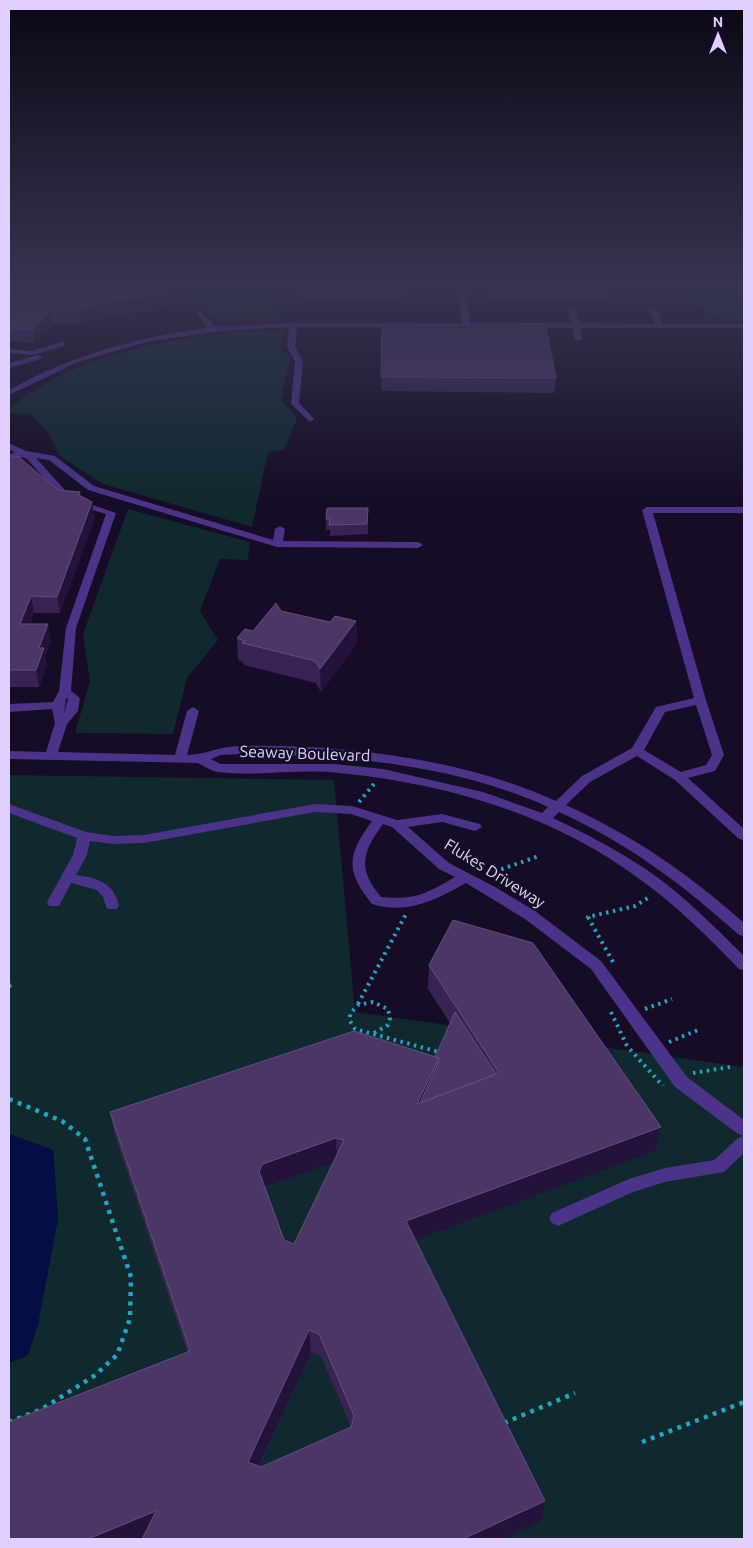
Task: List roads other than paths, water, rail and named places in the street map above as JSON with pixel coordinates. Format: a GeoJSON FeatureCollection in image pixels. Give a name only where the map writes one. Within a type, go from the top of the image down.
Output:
{"type":"FeatureCollection","features":[{"type":"Feature","properties":{"kind":"street"},"geometry":{"type":"LineString","coordinates":[[25,355],[44,360]]}},
{"type":"Feature","properties":{"kind":"street"},"geometry":{"type":"LineString","coordinates":[[9,393],[49,355]]}},
{"type":"Feature","properties":{"kind":"street"},"geometry":{"type":"LineString","coordinates":[[9,366],[69,355]]}},
{"type":"Feature","properties":{"kind":"street"},"geometry":{"type":"LineString","coordinates":[[296,355],[299,360],[295,404],[310,419]]}},
{"type":"Feature","properties":{"kind":"street"},"geometry":{"type":"LineString","coordinates":[[9,446],[32,458],[69,500],[111,513],[71,628],[66,692],[59,698],[56,711],[61,723]]}},
{"type":"Feature","properties":{"kind":"street"},"geometry":{"type":"LineString","coordinates":[[9,457],[25,454],[52,458],[91,488],[277,544],[418,545]]}},
{"type":"Feature","properties":{"kind":"street"},"geometry":{"type":"LineString","coordinates":[[679,777],[711,768],[718,755],[700,700],[647,510],[744,510]]}},
{"type":"Feature","properties":{"kind":"street"},"geometry":{"type":"LineString","coordinates":[[277,544],[280,529]]}},
{"type":"Feature","properties":{"kind":"street"},"geometry":{"type":"LineString","coordinates":[[50,756],[61,723],[72,711],[74,698],[66,692]]}},
{"type":"Feature","properties":{"kind":"street"},"geometry":{"type":"LineString","coordinates":[[544,819],[586,779],[636,751],[660,710],[700,700]]}},
{"type":"Feature","properties":{"kind":"street"},"geometry":{"type":"LineString","coordinates":[[9,708],[58,705]]}},
{"type":"Feature","properties":{"kind":"street"},"geometry":{"type":"LineString","coordinates":[[180,759],[193,711]]}},
{"type":"Feature","properties":{"kind":"street","name":"Seaway Boulevard"},"geometry":{"type":"LineString","coordinates":[[9,755],[200,759],[220,751],[335,753],[393,759],[435,766],[486,779],[557,805],[603,826],[666,865],[725,912],[744,930]]}},
{"type":"Feature","properties":{"kind":"street"},"geometry":{"type":"LineString","coordinates":[[636,751],[679,777],[744,836]]}},
{"type":"Feature","properties":{"kind":"street","name":"Seaway Boulevard"},"geometry":{"type":"LineString","coordinates":[[200,759],[218,768],[334,768],[382,773],[480,795],[544,819],[592,842],[662,888],[704,924],[744,965]]}},
{"type":"Feature","properties":{"kind":"street","name":"Flukes Driveway"},"geometry":{"type":"LineString","coordinates":[[9,808],[84,836],[113,840],[144,839],[315,808],[352,810],[397,824],[444,866],[472,880],[530,915],[596,965],[681,1082],[744,1129]]}},
{"type":"Feature","properties":{"kind":"street"},"geometry":{"type":"LineString","coordinates":[[397,824],[442,818],[475,827]]}},
{"type":"Feature","properties":{"kind":"street"},"geometry":{"type":"LineString","coordinates":[[380,819],[361,845],[357,866],[363,886],[377,901],[404,904],[431,897],[472,880]]}},
{"type":"Feature","properties":{"kind":"street"},"geometry":{"type":"LineString","coordinates":[[54,902],[69,878],[80,855],[84,836]]}},
{"type":"Feature","properties":{"kind":"street"},"geometry":{"type":"LineString","coordinates":[[69,878],[103,885],[110,893],[112,905]]}},
{"type":"Feature","properties":{"kind":"street"},"geometry":{"type":"LineString","coordinates":[[558,1218],[629,1186],[665,1174],[718,1167],[744,1143]]}}]}
